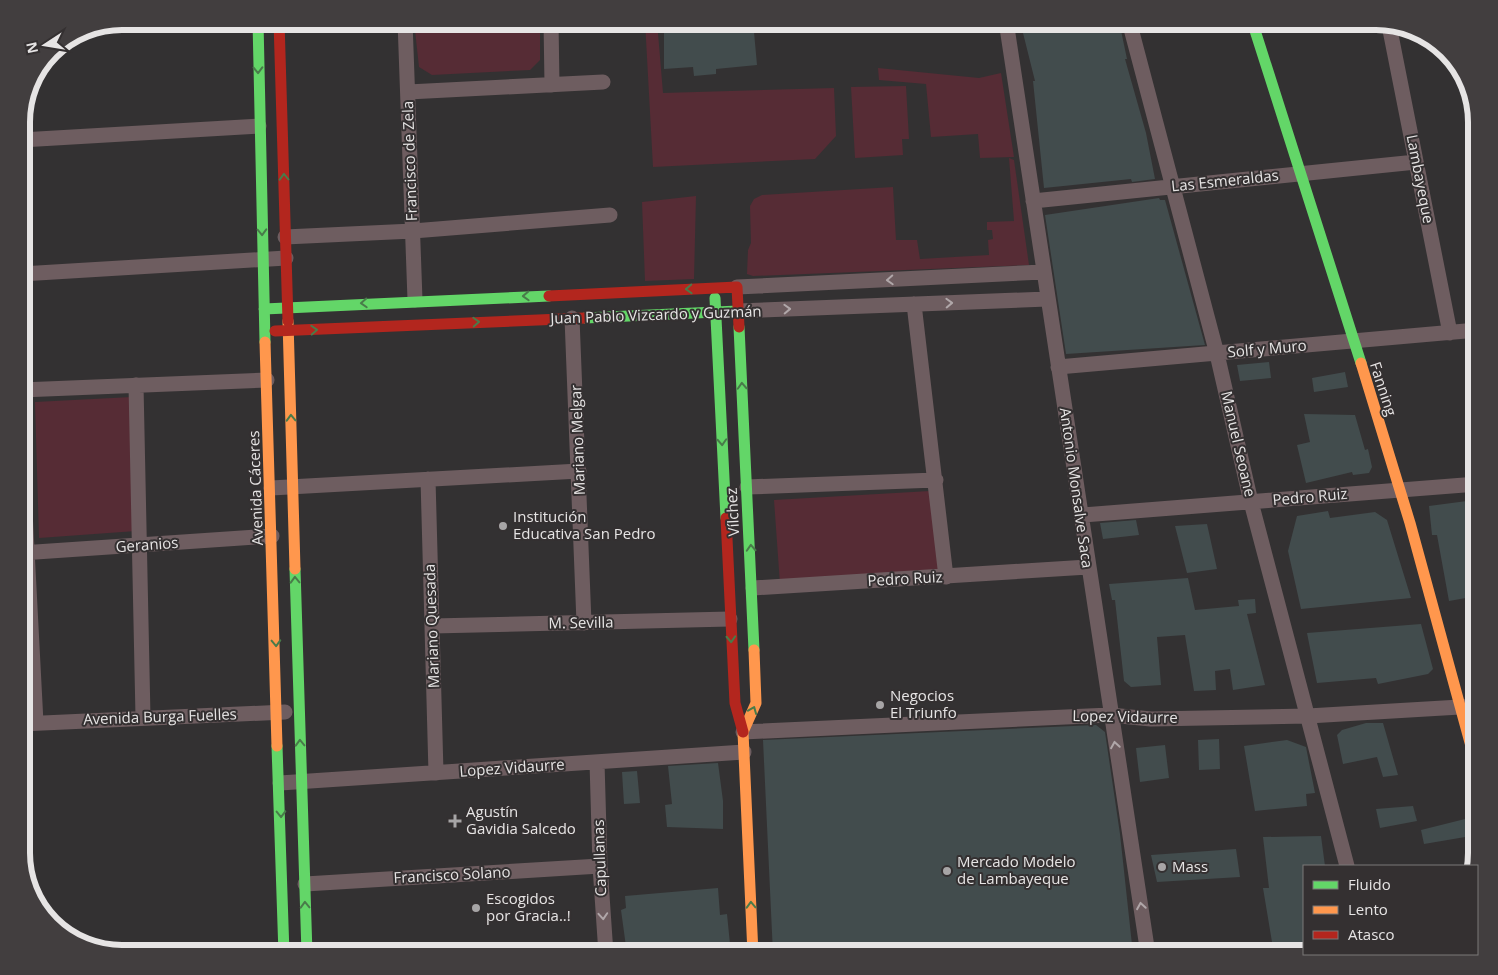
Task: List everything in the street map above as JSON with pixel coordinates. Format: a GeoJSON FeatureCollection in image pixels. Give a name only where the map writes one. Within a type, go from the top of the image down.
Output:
{"type":"FeatureCollection","features":[{"type":"Feature","properties":{"kind":"street","name":"Avenida Cáceres"},"geometry":{"type":"LineString","coordinates":[[258,30],[262,260],[271,488],[284,945]]}},
{"type":"Feature","properties":{"kind":"street"},"geometry":{"type":"LineString","coordinates":[[279,30],[307,945]]}},
{"type":"Feature","properties":{"kind":"street","name":"Francisco de Zela"},"geometry":{"type":"LineString","coordinates":[[405,30],[416,300]]}},
{"type":"Feature","properties":{"kind":"street"},"geometry":{"type":"LineString","coordinates":[[551,30],[552,85]]}},
{"type":"Feature","properties":{"kind":"street","name":"Antonio Monsalve Saca"},"geometry":{"type":"LineString","coordinates":[[1007,30],[1047,299],[1083,515],[1088,567],[1147,945]]}},
{"type":"Feature","properties":{"kind":"street","name":"Manuel Seoane"},"geometry":{"type":"LineString","coordinates":[[1131,30],[1171,187],[1217,354],[1251,502],[1347,865]]}},
{"type":"Feature","properties":{"kind":"street","name":"Fanning"},"geometry":{"type":"LineString","coordinates":[[1255,30],[1298,174],[1400,490],[1468,740]]}},
{"type":"Feature","properties":{"kind":"street","name":"Lambayeque"},"geometry":{"type":"LineString","coordinates":[[1391,32],[1450,333]]}},
{"type":"Feature","properties":{"kind":"street"},"geometry":{"type":"LineString","coordinates":[[408,92],[603,82]]}},
{"type":"Feature","properties":{"kind":"street"},"geometry":{"type":"LineString","coordinates":[[30,140],[259,126]]}},
{"type":"Feature","properties":{"kind":"street","name":"Las Esmeraldas"},"geometry":{"type":"LineString","coordinates":[[1033,201],[1416,162]]}},
{"type":"Feature","properties":{"kind":"street"},"geometry":{"type":"LineString","coordinates":[[286,237],[413,231],[610,215]]}},
{"type":"Feature","properties":{"kind":"street"},"geometry":{"type":"LineString","coordinates":[[30,274],[286,258]]}},
{"type":"Feature","properties":{"kind":"street","name":"Juan Pablo Vizcardo y Guzmán"},"geometry":{"type":"LineString","coordinates":[[264,309],[416,300],[1043,272]]}},
{"type":"Feature","properties":{"kind":"street","name":"Vílchez"},"geometry":{"type":"LineString","coordinates":[[737,287],[753,588],[756,703],[743,732]]}},
{"type":"Feature","properties":{"kind":"street","name":"Vílchez"},"geometry":{"type":"LineString","coordinates":[[714,288],[730,619],[735,703],[743,732],[753,945]]}},
{"type":"Feature","properties":{"kind":"street","name":"Juan Pablo Vizcardo y Guzmán"},"geometry":{"type":"LineString","coordinates":[[265,332],[1047,299]]}},
{"type":"Feature","properties":{"kind":"street"},"geometry":{"type":"LineString","coordinates":[[914,304],[946,577]]}},
{"type":"Feature","properties":{"kind":"street","name":"Mariano Melgar"},"geometry":{"type":"LineString","coordinates":[[572,318],[584,623]]}},
{"type":"Feature","properties":{"kind":"street","name":"Solf y Muro"},"geometry":{"type":"LineString","coordinates":[[1058,367],[1468,331]]}},
{"type":"Feature","properties":{"kind":"street"},"geometry":{"type":"LineString","coordinates":[[30,390],[267,380]]}},
{"type":"Feature","properties":{"kind":"street"},"geometry":{"type":"LineString","coordinates":[[136,385],[143,717]]}},
{"type":"Feature","properties":{"kind":"street"},"geometry":{"type":"LineString","coordinates":[[271,488],[579,471]]}},
{"type":"Feature","properties":{"kind":"street","name":"Mariano Quesada"},"geometry":{"type":"LineString","coordinates":[[428,479],[436,773]]}},
{"type":"Feature","properties":{"kind":"street"},"geometry":{"type":"LineString","coordinates":[[747,486],[936,480]]}},
{"type":"Feature","properties":{"kind":"street","name":"Pedro Ruiz"},"geometry":{"type":"LineString","coordinates":[[1083,515],[1468,485]]}},
{"type":"Feature","properties":{"kind":"street","name":"Geranios"},"geometry":{"type":"LineString","coordinates":[[30,553],[272,536]]}},
{"type":"Feature","properties":{"kind":"street","name":"Pedro Ruiz"},"geometry":{"type":"LineString","coordinates":[[753,588],[1088,567]]}},
{"type":"Feature","properties":{"kind":"street","name":"M. Sevilla"},"geometry":{"type":"LineString","coordinates":[[432,626],[730,619]]}},
{"type":"Feature","properties":{"kind":"street","name":"Lopez Vidaurre"},"geometry":{"type":"LineString","coordinates":[[743,732],[1110,714],[1151,719],[1308,716],[1468,707]]}},
{"type":"Feature","properties":{"kind":"street","name":"Avenida Burga Fuelles"},"geometry":{"type":"LineString","coordinates":[[30,723],[299,711]]}},
{"type":"Feature","properties":{"kind":"street","name":"Lopez Vidaurre"},"geometry":{"type":"LineString","coordinates":[[280,783],[744,752]]}},
{"type":"Feature","properties":{"kind":"street","name":"Capullanas"},"geometry":{"type":"LineString","coordinates":[[597,762],[600,866],[605,945]]}},
{"type":"Feature","properties":{"kind":"street","name":"Francisco Solano"},"geometry":{"type":"LineString","coordinates":[[304,884],[600,866]]}},
{"type":"Feature","properties":{"kind":"shaded area"},"geometry":{"type":"Polygon","coordinates":[[[415,30],[540,30],[540,60],[530,70],[432,75],[419,67],[415,30]]]}},
{"type":"Feature","properties":{"kind":"shaded area"},"geometry":{"type":"Polygon","coordinates":[[[645,30],[658,30],[663,93],[834,88],[836,136],[815,159],[653,167],[645,30]]]}},
{"type":"Feature","properties":{"kind":"shaded area"},"geometry":{"type":"Polygon","coordinates":[[[878,68],[979,78],[1001,73],[1014,157],[980,158],[978,134],[931,137],[926,84],[879,80],[878,68]]]}},
{"type":"Feature","properties":{"kind":"shaded area"},"geometry":{"type":"Polygon","coordinates":[[[906,86],[909,139],[902,139],[903,155],[855,158],[851,87],[906,86]]]}},
{"type":"Feature","properties":{"kind":"shaded area"},"geometry":{"type":"Polygon","coordinates":[[[1009,158],[1014,160],[1029,265],[753,276],[747,274],[748,250],[751,243],[750,206],[754,199],[762,195],[893,187],[896,240],[917,240],[920,259],[989,255],[988,240],[993,239],[992,230],[987,230],[987,222],[1014,221],[1009,158]]]}},
{"type":"Feature","properties":{"kind":"shaded area"},"geometry":{"type":"Polygon","coordinates":[[[696,196],[694,279],[645,281],[642,202],[696,196]]]}},
{"type":"Feature","properties":{"kind":"shaded area"},"geometry":{"type":"Polygon","coordinates":[[[132,397],[136,531],[39,538],[35,402],[132,397]]]}},
{"type":"Feature","properties":{"kind":"shaded area"},"geometry":{"type":"Polygon","coordinates":[[[930,491],[939,575],[780,584],[774,500],[930,491]]]}},
{"type":"Feature","properties":{"kind":"building"},"geometry":{"type":"Polygon","coordinates":[[[664,30],[754,30],[757,65],[716,69],[716,74],[694,76],[693,67],[664,69],[664,30]]]}},
{"type":"Feature","properties":{"kind":"building"},"geometry":{"type":"Polygon","coordinates":[[[1022,30],[1121,30],[1127,59],[1125,59],[1146,133],[1155,179],[1132,182],[1131,179],[1044,188],[1033,81],[1035,81],[1022,30]]]}},
{"type":"Feature","properties":{"kind":"building"},"geometry":{"type":"Polygon","coordinates":[[[1159,198],[1160,200],[1165,200],[1205,345],[1066,354],[1045,215],[1159,198]]]}},
{"type":"Feature","properties":{"kind":"building"},"geometry":{"type":"Polygon","coordinates":[[[1269,362],[1271,378],[1240,381],[1237,365],[1269,362]]]}},
{"type":"Feature","properties":{"kind":"building"},"geometry":{"type":"Polygon","coordinates":[[[1345,372],[1348,387],[1314,392],[1312,378],[1345,372]]]}},
{"type":"Feature","properties":{"kind":"building"},"geometry":{"type":"Polygon","coordinates":[[[1304,414],[1355,415],[1365,450],[1368,449],[1372,467],[1369,473],[1353,475],[1352,472],[1306,483],[1297,445],[1310,442],[1304,414]]]}},
{"type":"Feature","properties":{"kind":"building"},"geometry":{"type":"Polygon","coordinates":[[[1467,501],[1468,598],[1449,601],[1437,535],[1432,535],[1429,506],[1467,501]]]}},
{"type":"Feature","properties":{"kind":"building"},"geometry":{"type":"Polygon","coordinates":[[[1328,511],[1330,518],[1375,512],[1387,520],[1411,598],[1301,609],[1288,551],[1297,516],[1328,511]]]}},
{"type":"Feature","properties":{"kind":"building"},"geometry":{"type":"Polygon","coordinates":[[[1136,520],[1139,535],[1103,539],[1100,523],[1136,520]]]}},
{"type":"Feature","properties":{"kind":"building"},"geometry":{"type":"Polygon","coordinates":[[[1207,524],[1217,569],[1187,573],[1175,526],[1207,524]]]}},
{"type":"Feature","properties":{"kind":"building"},"geometry":{"type":"Polygon","coordinates":[[[1188,578],[1195,610],[1239,606],[1238,600],[1255,599],[1256,613],[1247,614],[1265,685],[1233,690],[1230,669],[1215,671],[1216,690],[1194,691],[1185,635],[1157,637],[1161,685],[1131,687],[1124,681],[1115,600],[1112,600],[1109,584],[1188,578]]]}},
{"type":"Feature","properties":{"kind":"building"},"geometry":{"type":"Polygon","coordinates":[[[1421,624],[1433,669],[1428,674],[1378,684],[1376,678],[1317,683],[1307,633],[1421,624]]]}},
{"type":"Feature","properties":{"kind":"building"},"geometry":{"type":"Polygon","coordinates":[[[1366,723],[1383,723],[1398,775],[1383,777],[1377,757],[1343,764],[1337,735],[1342,730],[1366,723]]]}},
{"type":"Feature","properties":{"kind":"building","name":"Mercado Modelo de Lambayeque"},"geometry":{"type":"Polygon","coordinates":[[[1096,725],[1105,732],[1120,834],[1132,945],[773,945],[763,740],[1096,725]]]}},
{"type":"Feature","properties":{"kind":"building"},"geometry":{"type":"Polygon","coordinates":[[[1219,739],[1220,769],[1199,770],[1198,740],[1219,739]]]}},
{"type":"Feature","properties":{"kind":"building"},"geometry":{"type":"Polygon","coordinates":[[[1287,740],[1306,747],[1315,793],[1306,794],[1307,806],[1255,811],[1244,746],[1287,740]]]}},
{"type":"Feature","properties":{"kind":"building"},"geometry":{"type":"Polygon","coordinates":[[[1165,745],[1169,778],[1140,782],[1136,748],[1165,745]]]}},
{"type":"Feature","properties":{"kind":"building"},"geometry":{"type":"Polygon","coordinates":[[[718,763],[723,801],[723,829],[667,827],[665,805],[672,804],[668,766],[718,763]]]}},
{"type":"Feature","properties":{"kind":"building"},"geometry":{"type":"Polygon","coordinates":[[[637,771],[640,803],[624,804],[622,772],[637,771]]]}},
{"type":"Feature","properties":{"kind":"building"},"geometry":{"type":"Polygon","coordinates":[[[1413,806],[1417,821],[1380,828],[1376,809],[1413,806]]]}},
{"type":"Feature","properties":{"kind":"building"},"geometry":{"type":"Polygon","coordinates":[[[1468,818],[1468,837],[1424,844],[1421,830],[1468,818]]]}},
{"type":"Feature","properties":{"kind":"building"},"geometry":{"type":"Polygon","coordinates":[[[1321,836],[1325,865],[1303,865],[1303,945],[1272,945],[1263,888],[1269,888],[1263,837],[1321,836]]]}},
{"type":"Feature","properties":{"kind":"building"},"geometry":{"type":"Polygon","coordinates":[[[1236,849],[1240,877],[1157,882],[1151,855],[1236,849]]]}},
{"type":"Feature","properties":{"kind":"building"},"geometry":{"type":"Polygon","coordinates":[[[718,888],[720,915],[727,914],[730,945],[626,945],[621,910],[626,908],[625,896],[718,888]]]}},
{"type":"Feature","properties":{"kind":"traffic: fast"},"geometry":{"type":"LineString","coordinates":[[258,30],[265,342]]}},
{"type":"Feature","properties":{"kind":"traffic: fast"},"geometry":{"type":"LineString","coordinates":[[1255,30],[1361,363]]}},
{"type":"Feature","properties":{"kind":"traffic: fast"},"geometry":{"type":"LineString","coordinates":[[264,309],[549,296]]}},
{"type":"Feature","properties":{"kind":"traffic: fast"},"geometry":{"type":"LineString","coordinates":[[715,298],[726,518]]}},
{"type":"Feature","properties":{"kind":"traffic: fast"},"geometry":{"type":"LineString","coordinates":[[585,318],[738,311]]}},
{"type":"Feature","properties":{"kind":"traffic: fast"},"geometry":{"type":"LineString","coordinates":[[739,327],[754,650]]}},
{"type":"Feature","properties":{"kind":"traffic: fast"},"geometry":{"type":"LineString","coordinates":[[295,569],[307,945]]}},
{"type":"Feature","properties":{"kind":"traffic: fast"},"geometry":{"type":"LineString","coordinates":[[277,746],[284,945]]}},
{"type":"Feature","properties":{"kind":"traffic: slow"},"geometry":{"type":"LineString","coordinates":[[288,321],[295,569]]}},
{"type":"Feature","properties":{"kind":"traffic: slow"},"geometry":{"type":"LineString","coordinates":[[265,342],[277,746]]}},
{"type":"Feature","properties":{"kind":"traffic: slow"},"geometry":{"type":"LineString","coordinates":[[1361,363],[1410,523],[1468,735]]}},
{"type":"Feature","properties":{"kind":"traffic: slow"},"geometry":{"type":"LineString","coordinates":[[753,945],[743,732],[756,703],[754,650]]}},
{"type":"Feature","properties":{"kind":"traffic: jam"},"geometry":{"type":"LineString","coordinates":[[279,30],[288,321]]}},
{"type":"Feature","properties":{"kind":"traffic: jam"},"geometry":{"type":"LineString","coordinates":[[549,296],[737,287],[739,327]]}},
{"type":"Feature","properties":{"kind":"traffic: jam"},"geometry":{"type":"LineString","coordinates":[[275,331],[585,318]]}},
{"type":"Feature","properties":{"kind":"traffic: jam"},"geometry":{"type":"LineString","coordinates":[[726,518],[735,703],[743,732]]}},
{"type":"Feature","properties":{"kind":"place","name":"Institución Educativa San Pedro"},"geometry":{"type":"Point","coordinates":[503,526]}},
{"type":"Feature","properties":{"kind":"place","name":"Negocios El Triunfo"},"geometry":{"type":"Point","coordinates":[880,705]}},
{"type":"Feature","properties":{"kind":"place","name":"Agustín Gavidia Salcedo"},"geometry":{"type":"Point","coordinates":[455,821]}},
{"type":"Feature","properties":{"kind":"place","name":"Mass"},"geometry":{"type":"Point","coordinates":[1162,867]}},
{"type":"Feature","properties":{"kind":"place","name":"Mercado Modelo de Lambayeque"},"geometry":{"type":"Point","coordinates":[947,871]}},
{"type":"Feature","properties":{"kind":"place","name":"Escogidos por Gracia..!"},"geometry":{"type":"Point","coordinates":[476,908]}}]}
